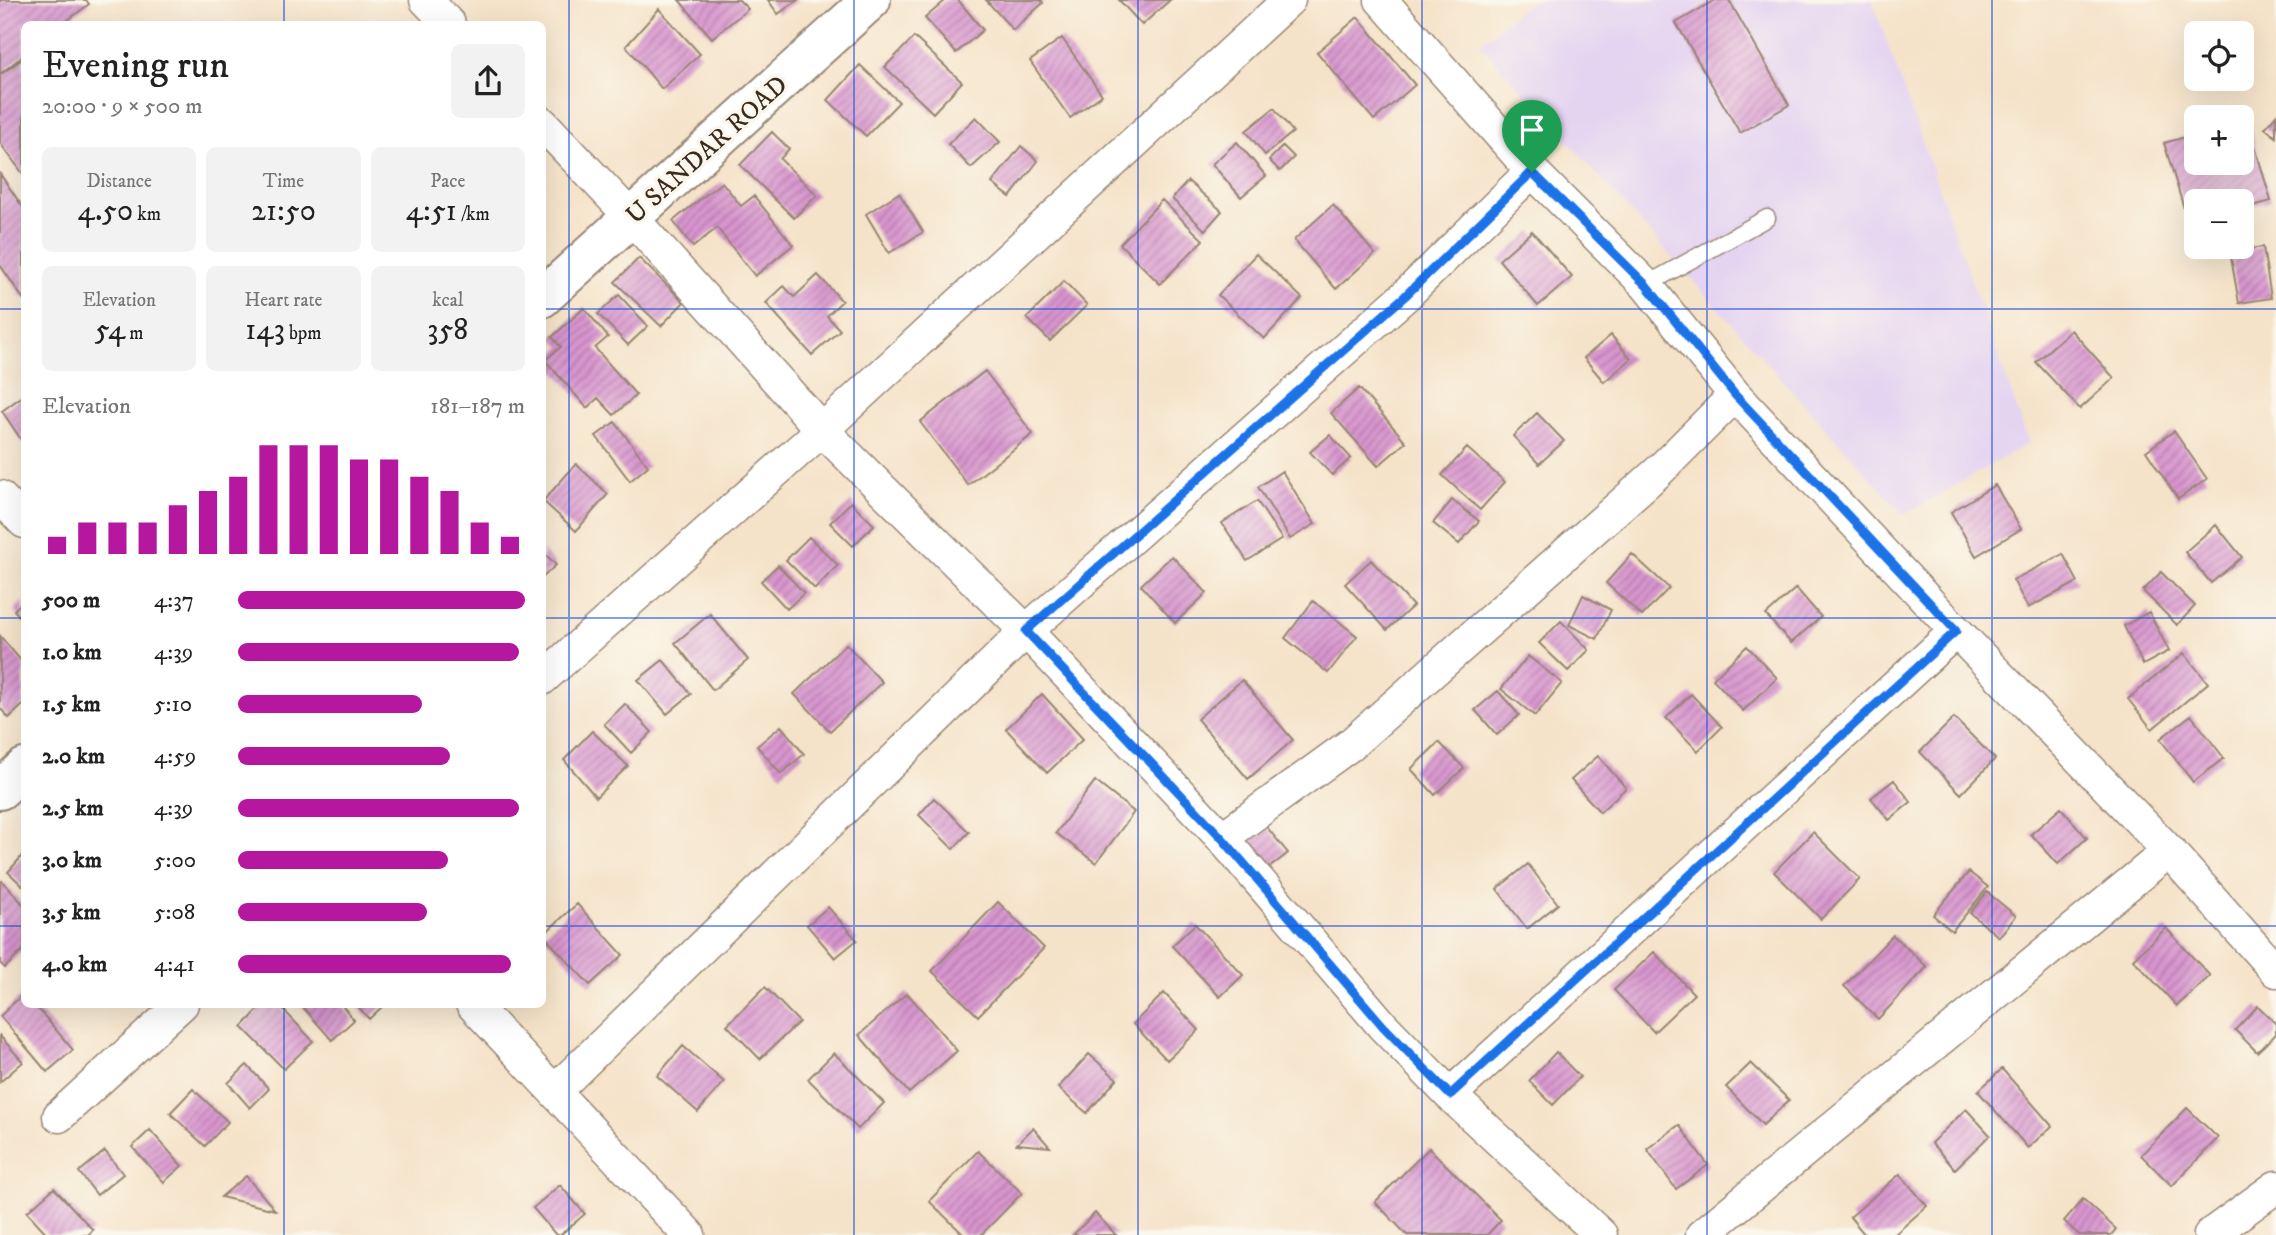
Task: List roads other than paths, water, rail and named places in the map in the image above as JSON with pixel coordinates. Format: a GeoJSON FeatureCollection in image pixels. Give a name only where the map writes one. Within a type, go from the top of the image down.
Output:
{"type":"FeatureCollection","features":[{"type":"Feature","properties":{"kind":"main road","name":"U SANDAR ROAD"},"geometry":{"type":"LineString","coordinates":[[546,294],[871,0]]}},
{"type":"Feature","properties":{"kind":"main road"},"geometry":{"type":"LineString","coordinates":[[0,790],[21,771]]}},
{"type":"Feature","properties":{"kind":"street"},"geometry":{"type":"LineString","coordinates":[[426,0],[446,21]]}},
{"type":"Feature","properties":{"kind":"street"},"geometry":{"type":"LineString","coordinates":[[546,676],[822,430],[1289,0]]}},
{"type":"Feature","properties":{"kind":"street"},"geometry":{"type":"LineString","coordinates":[[1381,0],[1532,172],[1646,285],[1735,395],[1956,631],[2169,851],[2276,971]]}},
{"type":"Feature","properties":{"kind":"street"},"geometry":{"type":"LineString","coordinates":[[546,127],[631,217],[822,430],[1026,631],[1222,838],[1383,1026],[1450,1095],[1601,1235]]}},
{"type":"Feature","properties":{"kind":"street"},"geometry":{"type":"LineString","coordinates":[[555,1091],[1026,631],[1405,296],[1532,172]]}},
{"type":"Feature","properties":{"kind":"street"},"geometry":{"type":"LineString","coordinates":[[1222,838],[1350,746],[1658,472],[1735,395]]}},
{"type":"Feature","properties":{"kind":"street"},"geometry":{"type":"LineString","coordinates":[[0,496],[21,519]]}},
{"type":"Feature","properties":{"kind":"street"},"geometry":{"type":"LineString","coordinates":[[1450,1095],[1956,631]]}},
{"type":"Feature","properties":{"kind":"street"},"geometry":{"type":"LineString","coordinates":[[1702,1235],[2169,851]]}},
{"type":"Feature","properties":{"kind":"street"},"geometry":{"type":"LineString","coordinates":[[59,1116],[178,1008]]}},
{"type":"Feature","properties":{"kind":"street"},"geometry":{"type":"LineString","coordinates":[[476,1008],[689,1235]]}},
{"type":"Feature","properties":{"kind":"street"},"geometry":{"type":"LineString","coordinates":[[2210,1235],[2276,1187]]}},
{"type":"Feature","properties":{"kind":"lane"},"geometry":{"type":"LineString","coordinates":[[1646,285],[1767,218]]}}]}
